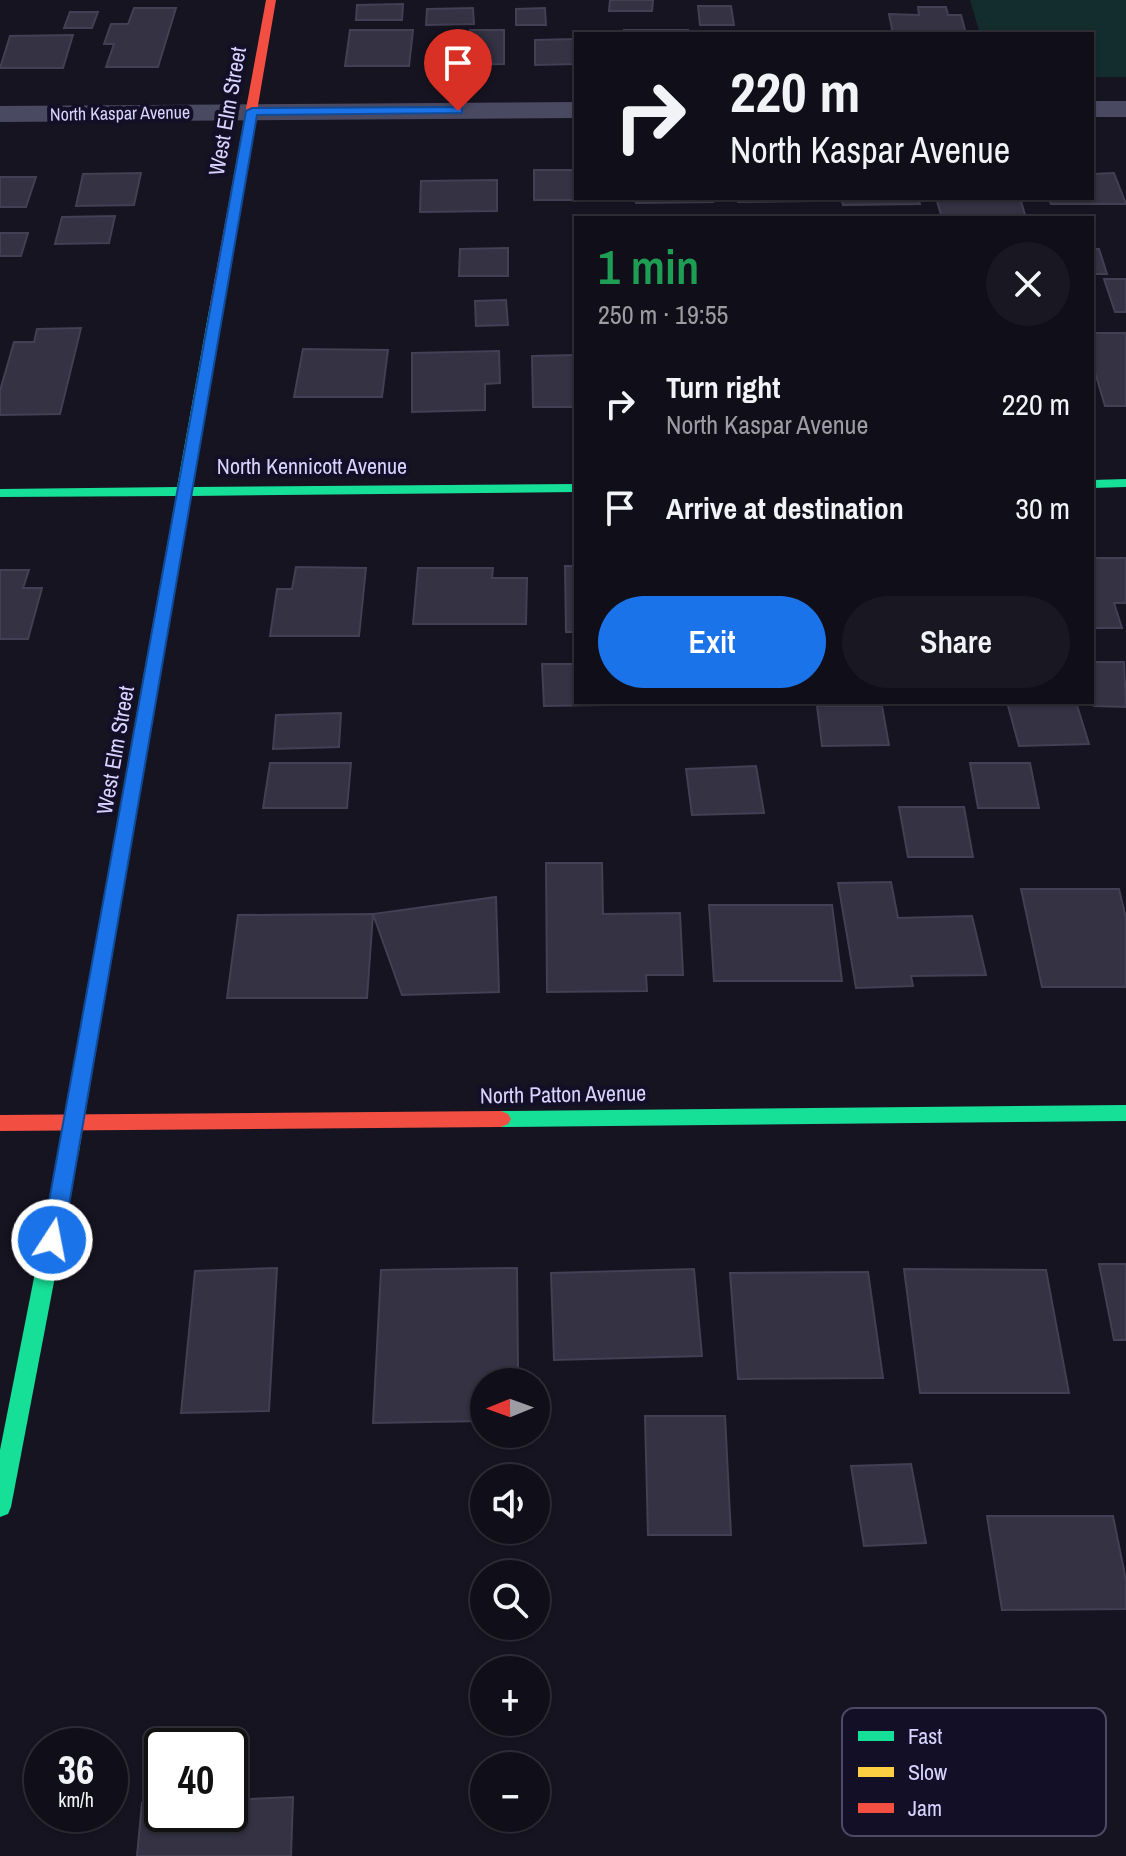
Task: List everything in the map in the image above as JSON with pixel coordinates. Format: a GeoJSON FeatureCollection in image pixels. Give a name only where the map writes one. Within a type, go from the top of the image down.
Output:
{"type":"FeatureCollection","features":[{"type":"Feature","properties":{"kind":"street","name":"West Elm Street"},"geometry":{"type":"LineString","coordinates":[[0,1507],[75,1122],[271,0]]}},
{"type":"Feature","properties":{"kind":"street"},"geometry":{"type":"LineString","coordinates":[[1094,109],[1126,109]]}},
{"type":"Feature","properties":{"kind":"street","name":"North Kaspar Avenue"},"geometry":{"type":"LineString","coordinates":[[0,114],[574,110]]}},
{"type":"Feature","properties":{"kind":"street"},"geometry":{"type":"LineString","coordinates":[[1094,484],[1126,483]]}},
{"type":"Feature","properties":{"kind":"street","name":"North Kennicott Avenue"},"geometry":{"type":"LineString","coordinates":[[0,493],[574,488]]}},
{"type":"Feature","properties":{"kind":"street","name":"North Patton Avenue"},"geometry":{"type":"LineString","coordinates":[[0,1123],[1126,1113]]}},
{"type":"Feature","properties":{"kind":"green space"},"geometry":{"type":"Polygon","coordinates":[[[970,0],[1126,0],[1126,77],[1094,77],[1094,32],[979,32],[970,0]]]}},
{"type":"Feature","properties":{"kind":"building"},"geometry":{"type":"Polygon","coordinates":[[[610,0],[653,0],[652,11],[609,11],[610,0]]]}},
{"type":"Feature","properties":{"kind":"building"},"geometry":{"type":"Polygon","coordinates":[[[403,4],[402,20],[356,20],[357,5],[403,4]]]}},
{"type":"Feature","properties":{"kind":"building"},"geometry":{"type":"Polygon","coordinates":[[[698,6],[731,6],[734,25],[700,25],[698,6]]]}},
{"type":"Feature","properties":{"kind":"building"},"geometry":{"type":"Polygon","coordinates":[[[918,7],[946,7],[948,15],[961,15],[965,32],[893,32],[889,14],[919,15],[918,7]]]}},
{"type":"Feature","properties":{"kind":"building"},"geometry":{"type":"Polygon","coordinates":[[[134,8],[176,8],[158,67],[106,67],[114,44],[104,44],[111,24],[128,24],[134,8]]]}},
{"type":"Feature","properties":{"kind":"building"},"geometry":{"type":"Polygon","coordinates":[[[473,8],[474,24],[426,25],[427,9],[473,8]]]}},
{"type":"Feature","properties":{"kind":"building"},"geometry":{"type":"Polygon","coordinates":[[[545,8],[546,25],[516,25],[516,9],[545,8]]]}},
{"type":"Feature","properties":{"kind":"building"},"geometry":{"type":"Polygon","coordinates":[[[70,12],[98,12],[92,28],[64,28],[70,12]]]}},
{"type":"Feature","properties":{"kind":"building"},"geometry":{"type":"Polygon","coordinates":[[[350,30],[413,30],[409,66],[345,66],[350,30]]]}},
{"type":"Feature","properties":{"kind":"building"},"geometry":{"type":"Polygon","coordinates":[[[470,30],[504,30],[504,64],[439,65],[440,36],[470,36],[470,30]]]}},
{"type":"Feature","properties":{"kind":"building"},"geometry":{"type":"Polygon","coordinates":[[[624,30],[688,30],[688,32],[624,30]]]}},
{"type":"Feature","properties":{"kind":"building"},"geometry":{"type":"Polygon","coordinates":[[[73,35],[63,68],[0,68],[10,36],[73,35]]]}},
{"type":"Feature","properties":{"kind":"building"},"geometry":{"type":"Polygon","coordinates":[[[574,39],[574,64],[535,65],[535,40],[574,39]]]}},
{"type":"Feature","properties":{"kind":"building"},"geometry":{"type":"Polygon","coordinates":[[[534,170],[574,170],[574,200],[534,200],[534,170]]]}},
{"type":"Feature","properties":{"kind":"building"},"geometry":{"type":"Polygon","coordinates":[[[141,173],[134,205],[76,206],[83,174],[141,173]]]}},
{"type":"Feature","properties":{"kind":"building"},"geometry":{"type":"Polygon","coordinates":[[[1114,173],[1126,204],[1051,204],[1049,200],[1094,200],[1094,174],[1114,173]]]}},
{"type":"Feature","properties":{"kind":"building"},"geometry":{"type":"Polygon","coordinates":[[[0,177],[36,177],[26,207],[0,207],[0,177]]]}},
{"type":"Feature","properties":{"kind":"building"},"geometry":{"type":"Polygon","coordinates":[[[497,180],[497,211],[420,212],[421,181],[497,180]]]}},
{"type":"Feature","properties":{"kind":"building"},"geometry":{"type":"Polygon","coordinates":[[[635,200],[713,202],[636,203],[635,200]]]}},
{"type":"Feature","properties":{"kind":"building"},"geometry":{"type":"Polygon","coordinates":[[[738,200],[814,201],[738,202],[738,200]]]}},
{"type":"Feature","properties":{"kind":"building"},"geometry":{"type":"Polygon","coordinates":[[[842,200],[919,200],[920,204],[843,205],[842,200]]]}},
{"type":"Feature","properties":{"kind":"building"},"geometry":{"type":"Polygon","coordinates":[[[937,200],[1021,200],[1025,216],[941,216],[937,200]]]}},
{"type":"Feature","properties":{"kind":"building"},"geometry":{"type":"Polygon","coordinates":[[[115,216],[109,243],[55,244],[62,217],[115,216]]]}},
{"type":"Feature","properties":{"kind":"building"},"geometry":{"type":"Polygon","coordinates":[[[0,233],[28,233],[21,256],[0,256],[0,233]]]}},
{"type":"Feature","properties":{"kind":"building"},"geometry":{"type":"Polygon","coordinates":[[[508,248],[508,276],[459,276],[460,249],[508,248]]]}},
{"type":"Feature","properties":{"kind":"building"},"geometry":{"type":"Polygon","coordinates":[[[1094,249],[1099,249],[1107,274],[1094,274],[1094,249]]]}},
{"type":"Feature","properties":{"kind":"building"},"geometry":{"type":"Polygon","coordinates":[[[1104,279],[1126,279],[1126,312],[1115,312],[1104,279]]]}},
{"type":"Feature","properties":{"kind":"building"},"geometry":{"type":"Polygon","coordinates":[[[506,300],[508,325],[476,326],[475,301],[506,300]]]}},
{"type":"Feature","properties":{"kind":"building"},"geometry":{"type":"Polygon","coordinates":[[[81,328],[60,414],[0,415],[0,391],[14,342],[34,342],[37,329],[81,328]]]}},
{"type":"Feature","properties":{"kind":"building"},"geometry":{"type":"Polygon","coordinates":[[[1094,333],[1126,333],[1126,406],[1105,406],[1094,369],[1094,333]]]}},
{"type":"Feature","properties":{"kind":"building"},"geometry":{"type":"Polygon","coordinates":[[[303,349],[388,350],[382,397],[294,397],[303,349]]]}},
{"type":"Feature","properties":{"kind":"building"},"geometry":{"type":"Polygon","coordinates":[[[499,351],[500,383],[485,384],[485,410],[412,412],[412,353],[499,351]]]}},
{"type":"Feature","properties":{"kind":"building"},"geometry":{"type":"Polygon","coordinates":[[[574,355],[574,407],[533,407],[532,356],[574,355]]]}},
{"type":"Feature","properties":{"kind":"building"},"geometry":{"type":"Polygon","coordinates":[[[1094,558],[1126,558],[1126,603],[1114,603],[1122,628],[1094,628],[1094,558]]]}},
{"type":"Feature","properties":{"kind":"building"},"geometry":{"type":"Polygon","coordinates":[[[565,566],[574,566],[574,632],[566,632],[565,566]]]}},
{"type":"Feature","properties":{"kind":"building"},"geometry":{"type":"Polygon","coordinates":[[[296,567],[366,568],[359,636],[270,636],[277,589],[292,589],[296,567]]]}},
{"type":"Feature","properties":{"kind":"building"},"geometry":{"type":"Polygon","coordinates":[[[418,568],[493,568],[492,578],[527,578],[526,624],[413,624],[418,568]]]}},
{"type":"Feature","properties":{"kind":"building"},"geometry":{"type":"Polygon","coordinates":[[[0,570],[29,570],[23,588],[42,588],[28,639],[0,639],[0,570]]]}},
{"type":"Feature","properties":{"kind":"building"},"geometry":{"type":"Polygon","coordinates":[[[1094,662],[1124,662],[1126,707],[1094,706],[1094,662]]]}},
{"type":"Feature","properties":{"kind":"building"},"geometry":{"type":"Polygon","coordinates":[[[542,664],[574,664],[574,704],[604,705],[544,706],[542,664]]]}},
{"type":"Feature","properties":{"kind":"building"},"geometry":{"type":"Polygon","coordinates":[[[1008,704],[1077,704],[1089,744],[1019,746],[1008,704]]]}},
{"type":"Feature","properties":{"kind":"building"},"geometry":{"type":"Polygon","coordinates":[[[817,706],[882,706],[889,745],[822,746],[817,706]]]}},
{"type":"Feature","properties":{"kind":"building"},"geometry":{"type":"Polygon","coordinates":[[[341,713],[339,747],[273,749],[276,715],[341,713]]]}},
{"type":"Feature","properties":{"kind":"building"},"geometry":{"type":"Polygon","coordinates":[[[270,763],[351,763],[347,808],[263,808],[270,763]]]}},
{"type":"Feature","properties":{"kind":"building"},"geometry":{"type":"Polygon","coordinates":[[[970,763],[1030,763],[1039,808],[978,808],[970,763]]]}},
{"type":"Feature","properties":{"kind":"building"},"geometry":{"type":"Polygon","coordinates":[[[756,766],[764,813],[692,815],[686,769],[756,766]]]}},
{"type":"Feature","properties":{"kind":"building"},"geometry":{"type":"Polygon","coordinates":[[[899,807],[964,807],[973,857],[908,857],[899,807]]]}},
{"type":"Feature","properties":{"kind":"building"},"geometry":{"type":"Polygon","coordinates":[[[546,863],[602,863],[603,914],[680,913],[683,975],[646,975],[647,991],[547,992],[546,863]]]}},
{"type":"Feature","properties":{"kind":"building"},"geometry":{"type":"Polygon","coordinates":[[[891,882],[898,918],[972,916],[986,975],[911,976],[913,986],[856,988],[838,883],[891,882]]]}},
{"type":"Feature","properties":{"kind":"building"},"geometry":{"type":"Polygon","coordinates":[[[1021,889],[1119,889],[1126,918],[1126,987],[1042,987],[1021,889]]]}},
{"type":"Feature","properties":{"kind":"building"},"geometry":{"type":"Polygon","coordinates":[[[496,897],[499,992],[402,995],[373,914],[496,897]]]}},
{"type":"Feature","properties":{"kind":"building"},"geometry":{"type":"Polygon","coordinates":[[[709,905],[832,905],[842,981],[714,981],[709,905]]]}},
{"type":"Feature","properties":{"kind":"building"},"geometry":{"type":"Polygon","coordinates":[[[373,914],[367,998],[227,998],[238,915],[373,914]]]}},
{"type":"Feature","properties":{"kind":"building"},"geometry":{"type":"Polygon","coordinates":[[[1099,1264],[1126,1264],[1126,1340],[1114,1340],[1099,1264]]]}},
{"type":"Feature","properties":{"kind":"building"},"geometry":{"type":"Polygon","coordinates":[[[277,1268],[269,1411],[181,1413],[195,1271],[277,1268]]]}},
{"type":"Feature","properties":{"kind":"building"},"geometry":{"type":"Polygon","coordinates":[[[517,1268],[518,1368],[470,1368],[470,1421],[373,1423],[381,1270],[517,1268]]]}},
{"type":"Feature","properties":{"kind":"building"},"geometry":{"type":"Polygon","coordinates":[[[694,1269],[702,1356],[554,1360],[551,1273],[694,1269]]]}},
{"type":"Feature","properties":{"kind":"building"},"geometry":{"type":"Polygon","coordinates":[[[904,1269],[1046,1270],[1069,1393],[920,1393],[904,1269]]]}},
{"type":"Feature","properties":{"kind":"building"},"geometry":{"type":"Polygon","coordinates":[[[868,1272],[883,1378],[738,1379],[730,1273],[868,1272]]]}},
{"type":"Feature","properties":{"kind":"building"},"geometry":{"type":"Polygon","coordinates":[[[645,1416],[725,1416],[731,1535],[648,1535],[645,1416]]]}},
{"type":"Feature","properties":{"kind":"building"},"geometry":{"type":"Polygon","coordinates":[[[911,1464],[926,1543],[864,1546],[851,1466],[911,1464]]]}},
{"type":"Feature","properties":{"kind":"building"},"geometry":{"type":"Polygon","coordinates":[[[987,1516],[1113,1516],[1126,1580],[1126,1609],[1002,1610],[987,1516]]]}},
{"type":"Feature","properties":{"kind":"building"},"geometry":{"type":"Polygon","coordinates":[[[293,1797],[291,1856],[137,1856],[142,1803],[144,1832],[248,1832],[248,1799],[293,1797]]]}},
{"type":"Feature","properties":{"kind":"traffic: fast"},"geometry":{"type":"LineString","coordinates":[[143,723],[216,310]]}},
{"type":"Feature","properties":{"kind":"traffic: fast"},"geometry":{"type":"LineString","coordinates":[[1094,484],[1126,483]]}},
{"type":"Feature","properties":{"kind":"traffic: fast"},"geometry":{"type":"LineString","coordinates":[[0,493],[574,488]]}},
{"type":"Feature","properties":{"kind":"traffic: fast"},"geometry":{"type":"LineString","coordinates":[[501,1119],[1126,1113]]}},
{"type":"Feature","properties":{"kind":"traffic: fast"},"geometry":{"type":"LineString","coordinates":[[0,1507],[69,1151]]}},
{"type":"Feature","properties":{"kind":"traffic: slow"},"geometry":{"type":"LineString","coordinates":[[69,1151],[143,723]]}},
{"type":"Feature","properties":{"kind":"traffic: jam"},"geometry":{"type":"LineString","coordinates":[[216,310],[271,0]]}},
{"type":"Feature","properties":{"kind":"traffic: jam"},"geometry":{"type":"LineString","coordinates":[[0,1123],[501,1119]]}},
{"type":"Feature","properties":{"kind":"route"},"geometry":{"type":"LineString","coordinates":[[52,1240],[252,111],[458,111]]}}]}
